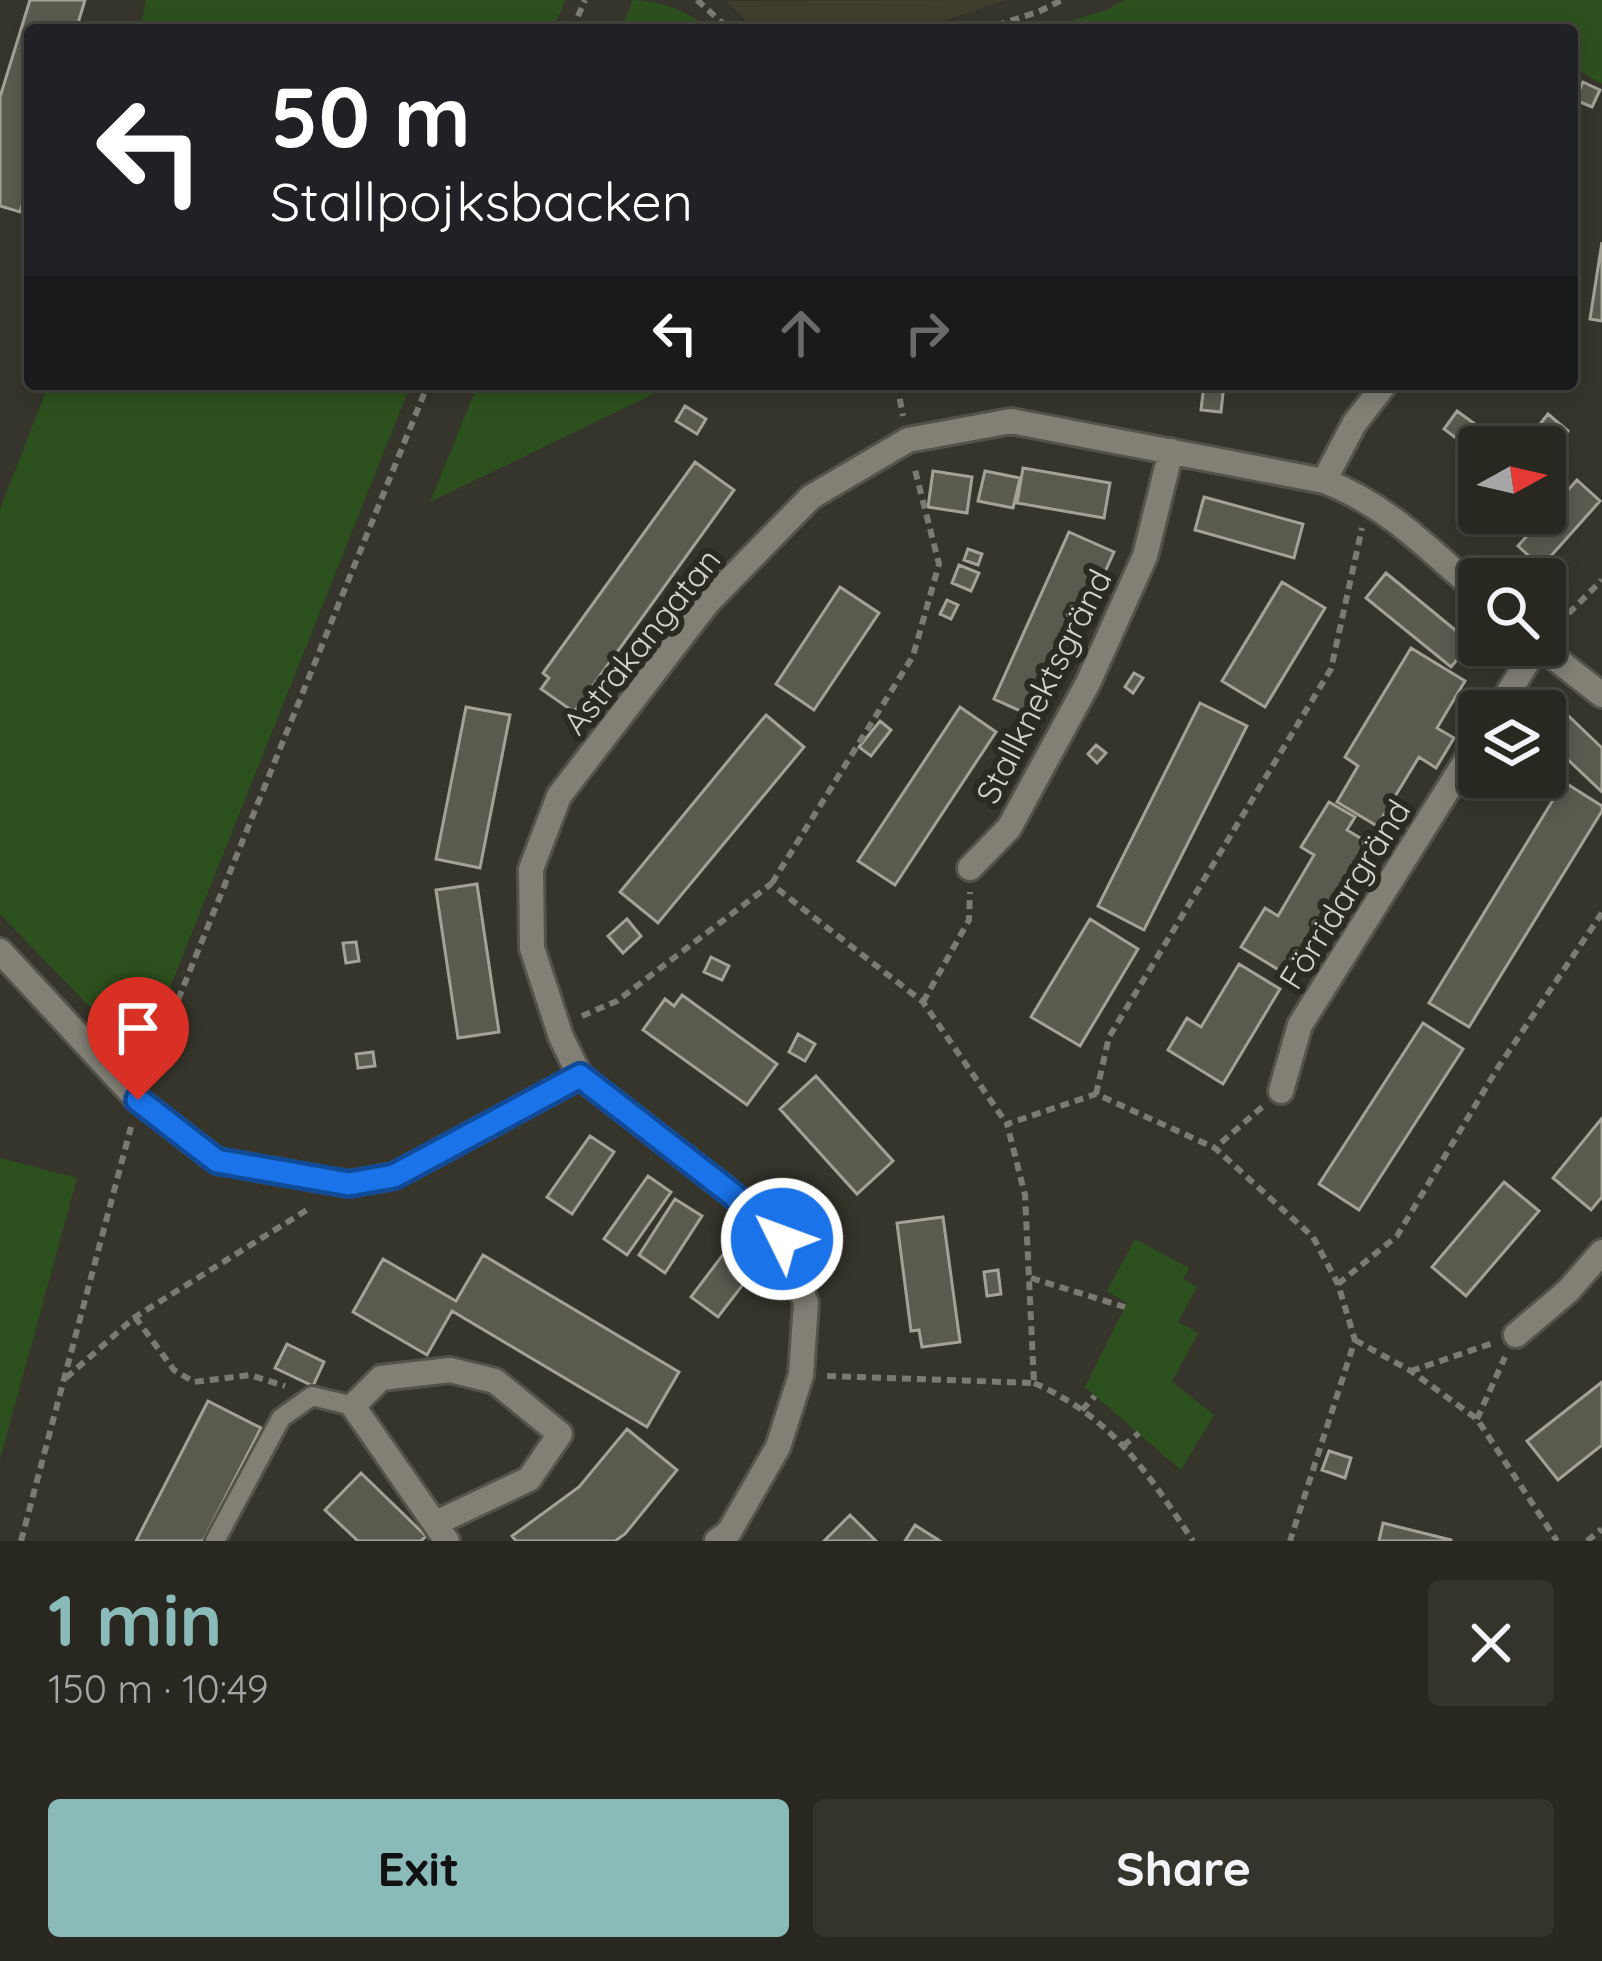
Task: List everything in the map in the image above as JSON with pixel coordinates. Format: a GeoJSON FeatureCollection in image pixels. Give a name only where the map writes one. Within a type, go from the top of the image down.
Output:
{"type":"FeatureCollection","features":[{"type":"Feature","properties":{"kind":"street"},"geometry":{"type":"LineString","coordinates":[[1324,481],[1354,424],[1380,390]]}},
{"type":"Feature","properties":{"kind":"street","name":"Astrakangatan"},"geometry":{"type":"LineString","coordinates":[[580,1076],[561,1037],[532,948],[531,869],[559,796],[723,586],[811,497],[908,440],[1011,421],[1324,481],[1393,517],[1458,574]]}},
{"type":"Feature","properties":{"kind":"street","name":"Stallknektsgränd"},"geometry":{"type":"LineString","coordinates":[[970,868],[1009,828],[1088,683],[1145,556],[1171,451]]}},
{"type":"Feature","properties":{"kind":"street"},"geometry":{"type":"LineString","coordinates":[[1565,666],[1602,695]]}},
{"type":"Feature","properties":{"kind":"street","name":"Förridargränd"},"geometry":{"type":"LineString","coordinates":[[1281,1091],[1300,1025],[1458,773]]}},
{"type":"Feature","properties":{"kind":"street"},"geometry":{"type":"LineString","coordinates":[[0,951],[138,1100],[217,1161],[349,1184],[394,1176],[580,1076],[732,1194],[782,1239],[806,1303],[801,1375],[778,1447],[729,1532],[717,1541]]}},
{"type":"Feature","properties":{"kind":"street"},"geometry":{"type":"LineString","coordinates":[[1516,1335],[1568,1291],[1602,1252]]}},
{"type":"Feature","properties":{"kind":"street"},"geometry":{"type":"LineString","coordinates":[[450,1370],[494,1381],[560,1434],[529,1479],[442,1532],[353,1406],[381,1378],[450,1370]]}},
{"type":"Feature","properties":{"kind":"lane"},"geometry":{"type":"LineString","coordinates":[[215,1541],[280,1418],[312,1396],[353,1406]]}},
{"type":"Feature","properties":{"kind":"path"},"geometry":{"type":"LineString","coordinates":[[698,0],[724,24]]}},
{"type":"Feature","properties":{"kind":"path"},"geometry":{"type":"LineString","coordinates":[[998,24],[1062,0]]}},
{"type":"Feature","properties":{"kind":"path"},"geometry":{"type":"LineString","coordinates":[[21,1541],[138,1100],[426,390]]}},
{"type":"Feature","properties":{"kind":"path"},"geometry":{"type":"LineString","coordinates":[[560,1025],[617,1001],[771,884],[913,656],[939,564],[908,440]]}},
{"type":"Feature","properties":{"kind":"path"},"geometry":{"type":"LineString","coordinates":[[1096,1094],[1108,1037],[1331,669],[1368,501]]}},
{"type":"Feature","properties":{"kind":"path"},"geometry":{"type":"LineString","coordinates":[[1566,617],[1602,580]]}},
{"type":"Feature","properties":{"kind":"path"},"geometry":{"type":"LineString","coordinates":[[923,1002],[969,920],[970,868]]}},
{"type":"Feature","properties":{"kind":"path"},"geometry":{"type":"LineString","coordinates":[[771,884],[923,1002],[1007,1124],[1025,1195],[1034,1383]]}},
{"type":"Feature","properties":{"kind":"path"},"geometry":{"type":"LineString","coordinates":[[1338,1284],[1396,1236],[1497,1069],[1602,914]]}},
{"type":"Feature","properties":{"kind":"path"},"geometry":{"type":"LineString","coordinates":[[1215,1148],[1281,1091]]}},
{"type":"Feature","properties":{"kind":"path"},"geometry":{"type":"LineString","coordinates":[[1007,1124],[1096,1094],[1215,1148],[1313,1238],[1338,1284],[1355,1340],[1290,1541]]}},
{"type":"Feature","properties":{"kind":"path"},"geometry":{"type":"LineString","coordinates":[[63,1381],[135,1317],[349,1184]]}},
{"type":"Feature","properties":{"kind":"path"},"geometry":{"type":"LineString","coordinates":[[1031,1278],[1125,1307]]}},
{"type":"Feature","properties":{"kind":"path"},"geometry":{"type":"LineString","coordinates":[[135,1317],[174,1370],[194,1382],[250,1375],[312,1396]]}},
{"type":"Feature","properties":{"kind":"path"},"geometry":{"type":"LineString","coordinates":[[1411,1371],[1516,1335]]}},
{"type":"Feature","properties":{"kind":"path"},"geometry":{"type":"LineString","coordinates":[[1478,1419],[1516,1335]]}},
{"type":"Feature","properties":{"kind":"path"},"geometry":{"type":"LineString","coordinates":[[1355,1340],[1411,1371],[1478,1419],[1557,1541]]}},
{"type":"Feature","properties":{"kind":"path"},"geometry":{"type":"LineString","coordinates":[[801,1375],[1034,1383],[1071,1400],[1124,1446],[1193,1541]]}},
{"type":"Feature","properties":{"kind":"path"},"geometry":{"type":"LineString","coordinates":[[1082,1410],[1095,1396]]}},
{"type":"Feature","properties":{"kind":"path"},"geometry":{"type":"LineString","coordinates":[[1124,1446],[1138,1433]]}},
{"type":"Feature","properties":{"kind":"path"},"geometry":{"type":"LineString","coordinates":[[1587,1541],[1602,1529]]}},
{"type":"Feature","properties":{"kind":"shaded area"},"geometry":{"type":"Polygon","coordinates":[[[1005,0],[935,24],[749,24],[727,1],[1005,0]]]}},
{"type":"Feature","properties":{"kind":"green space"},"geometry":{"type":"Polygon","coordinates":[[[146,0],[565,0],[555,24],[141,24],[146,0]]]}},
{"type":"Feature","properties":{"kind":"green space"},"geometry":{"type":"Polygon","coordinates":[[[633,0],[674,8],[702,24],[623,24],[633,0]]]}},
{"type":"Feature","properties":{"kind":"green space"},"geometry":{"type":"Polygon","coordinates":[[[1124,0],[1602,0],[1602,84],[1578,70],[1578,24],[1060,24],[1124,0]]]}},
{"type":"Feature","properties":{"kind":"green space"},"geometry":{"type":"Polygon","coordinates":[[[47,390],[409,390],[141,1060],[0,914],[0,509],[47,390]]]}},
{"type":"Feature","properties":{"kind":"green space"},"geometry":{"type":"Polygon","coordinates":[[[476,390],[662,390],[430,502],[476,390]]]}},
{"type":"Feature","properties":{"kind":"green space"},"geometry":{"type":"Polygon","coordinates":[[[0,1158],[77,1178],[0,1459],[0,1158]]]}},
{"type":"Feature","properties":{"kind":"green space"},"geometry":{"type":"Polygon","coordinates":[[[1135,1239],[1189,1268],[1183,1279],[1197,1287],[1178,1322],[1198,1333],[1172,1382],[1214,1415],[1181,1470],[1085,1387],[1127,1303],[1107,1291],[1135,1239]]]}},
{"type":"Feature","properties":{"kind":"building"},"geometry":{"type":"Polygon","coordinates":[[[30,0],[85,0],[78,24],[24,24],[24,199],[20,212],[0,206],[0,97],[30,0]]]}},
{"type":"Feature","properties":{"kind":"building"},"geometry":{"type":"Polygon","coordinates":[[[1583,82],[1600,90],[1592,107],[1578,101],[1583,82]]]}},
{"type":"Feature","properties":{"kind":"building"},"geometry":{"type":"Polygon","coordinates":[[[1602,242],[1602,321],[1590,319],[1602,242]]]}},
{"type":"Feature","properties":{"kind":"building"},"geometry":{"type":"Polygon","coordinates":[[[1203,390],[1223,390],[1221,412],[1201,410],[1203,390]]]}},
{"type":"Feature","properties":{"kind":"building"},"geometry":{"type":"Polygon","coordinates":[[[685,406],[706,419],[697,434],[676,421],[685,406]]]}},
{"type":"Feature","properties":{"kind":"building"},"geometry":{"type":"Polygon","coordinates":[[[1457,411],[1475,424],[1458,426],[1458,440],[1444,429],[1457,411]]]}},
{"type":"Feature","properties":{"kind":"building"},"geometry":{"type":"Polygon","coordinates":[[[1548,414],[1562,426],[1539,426],[1548,414]]]}},
{"type":"Feature","properties":{"kind":"building"},"geometry":{"type":"Polygon","coordinates":[[[695,462],[734,490],[574,712],[541,689],[549,678],[543,673],[695,462]]]}},
{"type":"Feature","properties":{"kind":"building"},"geometry":{"type":"Polygon","coordinates":[[[1023,468],[1110,483],[1104,518],[1017,503],[1023,468]]]}},
{"type":"Feature","properties":{"kind":"building"},"geometry":{"type":"Polygon","coordinates":[[[933,471],[972,477],[967,513],[928,507],[933,471]]]}},
{"type":"Feature","properties":{"kind":"building"},"geometry":{"type":"Polygon","coordinates":[[[985,471],[1020,478],[1013,508],[978,501],[985,471]]]}},
{"type":"Feature","properties":{"kind":"building"},"geometry":{"type":"Polygon","coordinates":[[[1577,480],[1600,501],[1549,558],[1531,558],[1518,546],[1529,534],[1566,534],[1566,492],[1577,480]]]}},
{"type":"Feature","properties":{"kind":"building"},"geometry":{"type":"Polygon","coordinates":[[[1204,497],[1303,524],[1294,558],[1195,530],[1204,497]]]}},
{"type":"Feature","properties":{"kind":"building"},"geometry":{"type":"Polygon","coordinates":[[[1069,532],[1114,552],[1038,719],[994,699],[1069,532]]]}},
{"type":"Feature","properties":{"kind":"building"},"geometry":{"type":"Polygon","coordinates":[[[968,549],[982,554],[978,565],[964,560],[968,549]]]}},
{"type":"Feature","properties":{"kind":"building"},"geometry":{"type":"Polygon","coordinates":[[[959,565],[979,573],[971,591],[952,583],[959,565]]]}},
{"type":"Feature","properties":{"kind":"building"},"geometry":{"type":"Polygon","coordinates":[[[1386,573],[1458,632],[1458,659],[1451,667],[1366,598],[1386,573]]]}},
{"type":"Feature","properties":{"kind":"building"},"geometry":{"type":"Polygon","coordinates":[[[1282,582],[1325,608],[1265,707],[1222,681],[1282,582]]]}},
{"type":"Feature","properties":{"kind":"building"},"geometry":{"type":"Polygon","coordinates":[[[840,587],[879,613],[814,710],[776,684],[840,587]]]}},
{"type":"Feature","properties":{"kind":"building"},"geometry":{"type":"Polygon","coordinates":[[[947,600],[958,605],[951,619],[940,614],[947,600]]]}},
{"type":"Feature","properties":{"kind":"building"},"geometry":{"type":"Polygon","coordinates":[[[1411,648],[1465,681],[1437,728],[1454,738],[1436,768],[1419,757],[1377,826],[1337,802],[1358,766],[1345,757],[1411,648]]]}},
{"type":"Feature","properties":{"kind":"building"},"geometry":{"type":"Polygon","coordinates":[[[1134,673],[1143,678],[1133,693],[1125,687],[1134,673]]]}},
{"type":"Feature","properties":{"kind":"building"},"geometry":{"type":"Polygon","coordinates":[[[1200,703],[1247,726],[1144,930],[1098,906],[1200,703]]]}},
{"type":"Feature","properties":{"kind":"building"},"geometry":{"type":"Polygon","coordinates":[[[466,707],[510,715],[480,868],[436,859],[466,707]]]}},
{"type":"Feature","properties":{"kind":"building"},"geometry":{"type":"Polygon","coordinates":[[[960,707],[996,732],[895,885],[858,861],[960,707]]]}},
{"type":"Feature","properties":{"kind":"building"},"geometry":{"type":"Polygon","coordinates":[[[1566,713],[1602,748],[1602,792],[1566,758],[1566,713]]]}},
{"type":"Feature","properties":{"kind":"building"},"geometry":{"type":"Polygon","coordinates":[[[766,715],[804,747],[658,923],[620,892],[766,715]]]}},
{"type":"Feature","properties":{"kind":"building"},"geometry":{"type":"Polygon","coordinates":[[[880,721],[891,730],[871,756],[859,747],[880,721]]]}},
{"type":"Feature","properties":{"kind":"building"},"geometry":{"type":"Polygon","coordinates":[[[1096,745],[1106,753],[1097,763],[1088,754],[1096,745]]]}},
{"type":"Feature","properties":{"kind":"building"},"geometry":{"type":"Polygon","coordinates":[[[1566,783],[1602,806],[1469,1027],[1429,1003],[1554,798],[1566,798],[1566,783]]]}},
{"type":"Feature","properties":{"kind":"building"},"geometry":{"type":"Polygon","coordinates":[[[1329,802],[1355,817],[1347,830],[1372,845],[1292,978],[1241,947],[1265,908],[1278,916],[1314,855],[1301,847],[1329,802]]]}},
{"type":"Feature","properties":{"kind":"building"},"geometry":{"type":"Polygon","coordinates":[[[477,884],[499,1032],[458,1038],[436,890],[477,884]]]}},
{"type":"Feature","properties":{"kind":"building"},"geometry":{"type":"Polygon","coordinates":[[[627,919],[641,936],[623,953],[608,936],[627,919]]]}},
{"type":"Feature","properties":{"kind":"building"},"geometry":{"type":"Polygon","coordinates":[[[1090,919],[1138,949],[1080,1046],[1031,1017],[1090,919]]]}},
{"type":"Feature","properties":{"kind":"building"},"geometry":{"type":"Polygon","coordinates":[[[356,942],[359,961],[346,963],[343,943],[356,942]]]}},
{"type":"Feature","properties":{"kind":"building"},"geometry":{"type":"Polygon","coordinates":[[[711,957],[729,966],[722,980],[704,972],[711,957]]]}},
{"type":"Feature","properties":{"kind":"building"},"geometry":{"type":"Polygon","coordinates":[[[1239,964],[1280,989],[1223,1084],[1168,1050],[1187,1018],[1201,1027],[1239,964]]]}},
{"type":"Feature","properties":{"kind":"building"},"geometry":{"type":"Polygon","coordinates":[[[682,995],[777,1064],[747,1105],[643,1030],[665,999],[674,1006],[682,995]]]}},
{"type":"Feature","properties":{"kind":"building"},"geometry":{"type":"Polygon","coordinates":[[[1423,1023],[1463,1049],[1359,1210],[1319,1184],[1423,1023]]]}},
{"type":"Feature","properties":{"kind":"building"},"geometry":{"type":"Polygon","coordinates":[[[798,1034],[815,1044],[805,1061],[789,1052],[798,1034]]]}},
{"type":"Feature","properties":{"kind":"building"},"geometry":{"type":"Polygon","coordinates":[[[373,1052],[375,1066],[358,1068],[356,1054],[373,1052]]]}},
{"type":"Feature","properties":{"kind":"building"},"geometry":{"type":"Polygon","coordinates":[[[816,1076],[893,1161],[857,1194],[780,1109],[816,1076]]]}},
{"type":"Feature","properties":{"kind":"building"},"geometry":{"type":"Polygon","coordinates":[[[1602,1118],[1602,1197],[1591,1210],[1553,1178],[1602,1118]]]}},
{"type":"Feature","properties":{"kind":"building"},"geometry":{"type":"Polygon","coordinates":[[[590,1136],[614,1152],[572,1214],[547,1197],[590,1136]]]}},
{"type":"Feature","properties":{"kind":"building"},"geometry":{"type":"Polygon","coordinates":[[[648,1176],[671,1192],[627,1255],[604,1239],[648,1176]]]}},
{"type":"Feature","properties":{"kind":"building"},"geometry":{"type":"Polygon","coordinates":[[[1504,1182],[1539,1211],[1466,1296],[1432,1267],[1504,1182]]]}},
{"type":"Feature","properties":{"kind":"building"},"geometry":{"type":"Polygon","coordinates":[[[675,1199],[702,1216],[665,1273],[639,1255],[675,1199]]]}},
{"type":"Feature","properties":{"kind":"building"},"geometry":{"type":"Polygon","coordinates":[[[943,1217],[960,1342],[922,1347],[919,1330],[911,1331],[897,1223],[943,1217]]]}},
{"type":"Feature","properties":{"kind":"building"},"geometry":{"type":"Polygon","coordinates":[[[734,1240],[761,1261],[718,1317],[691,1297],[734,1240]]]}},
{"type":"Feature","properties":{"kind":"building"},"geometry":{"type":"Polygon","coordinates":[[[483,1255],[679,1372],[647,1427],[452,1311],[427,1355],[353,1312],[383,1259],[456,1301],[483,1255]]]}},
{"type":"Feature","properties":{"kind":"building"},"geometry":{"type":"Polygon","coordinates":[[[998,1270],[1001,1294],[987,1296],[984,1272],[998,1270]]]}},
{"type":"Feature","properties":{"kind":"building"},"geometry":{"type":"Polygon","coordinates":[[[287,1344],[324,1362],[313,1386],[275,1368],[287,1344]]]}},
{"type":"Feature","properties":{"kind":"building"},"geometry":{"type":"Polygon","coordinates":[[[1602,1382],[1602,1445],[1558,1480],[1527,1441],[1602,1382]]]}},
{"type":"Feature","properties":{"kind":"building"},"geometry":{"type":"Polygon","coordinates":[[[208,1401],[261,1428],[203,1541],[136,1541],[208,1401]]]}},
{"type":"Feature","properties":{"kind":"building"},"geometry":{"type":"Polygon","coordinates":[[[627,1429],[677,1470],[625,1534],[615,1541],[516,1541],[512,1536],[579,1487],[627,1429]]]}},
{"type":"Feature","properties":{"kind":"building"},"geometry":{"type":"Polygon","coordinates":[[[1329,1451],[1351,1458],[1345,1478],[1322,1470],[1329,1451]]]}},
{"type":"Feature","properties":{"kind":"building"},"geometry":{"type":"Polygon","coordinates":[[[361,1473],[426,1536],[421,1541],[358,1541],[325,1510],[361,1473]]]}},
{"type":"Feature","properties":{"kind":"building"},"geometry":{"type":"Polygon","coordinates":[[[850,1515],[876,1541],[824,1541],[850,1515]]]}},
{"type":"Feature","properties":{"kind":"building"},"geometry":{"type":"Polygon","coordinates":[[[1383,1523],[1451,1540],[1451,1541],[1379,1541],[1383,1523]]]}},
{"type":"Feature","properties":{"kind":"building"},"geometry":{"type":"Polygon","coordinates":[[[915,1525],[940,1541],[905,1541],[915,1525]]]}},
{"type":"Feature","properties":{"kind":"route"},"geometry":{"type":"LineString","coordinates":[[138,1100],[217,1161],[349,1184],[394,1176],[580,1076],[732,1194],[782,1239]]}}]}
